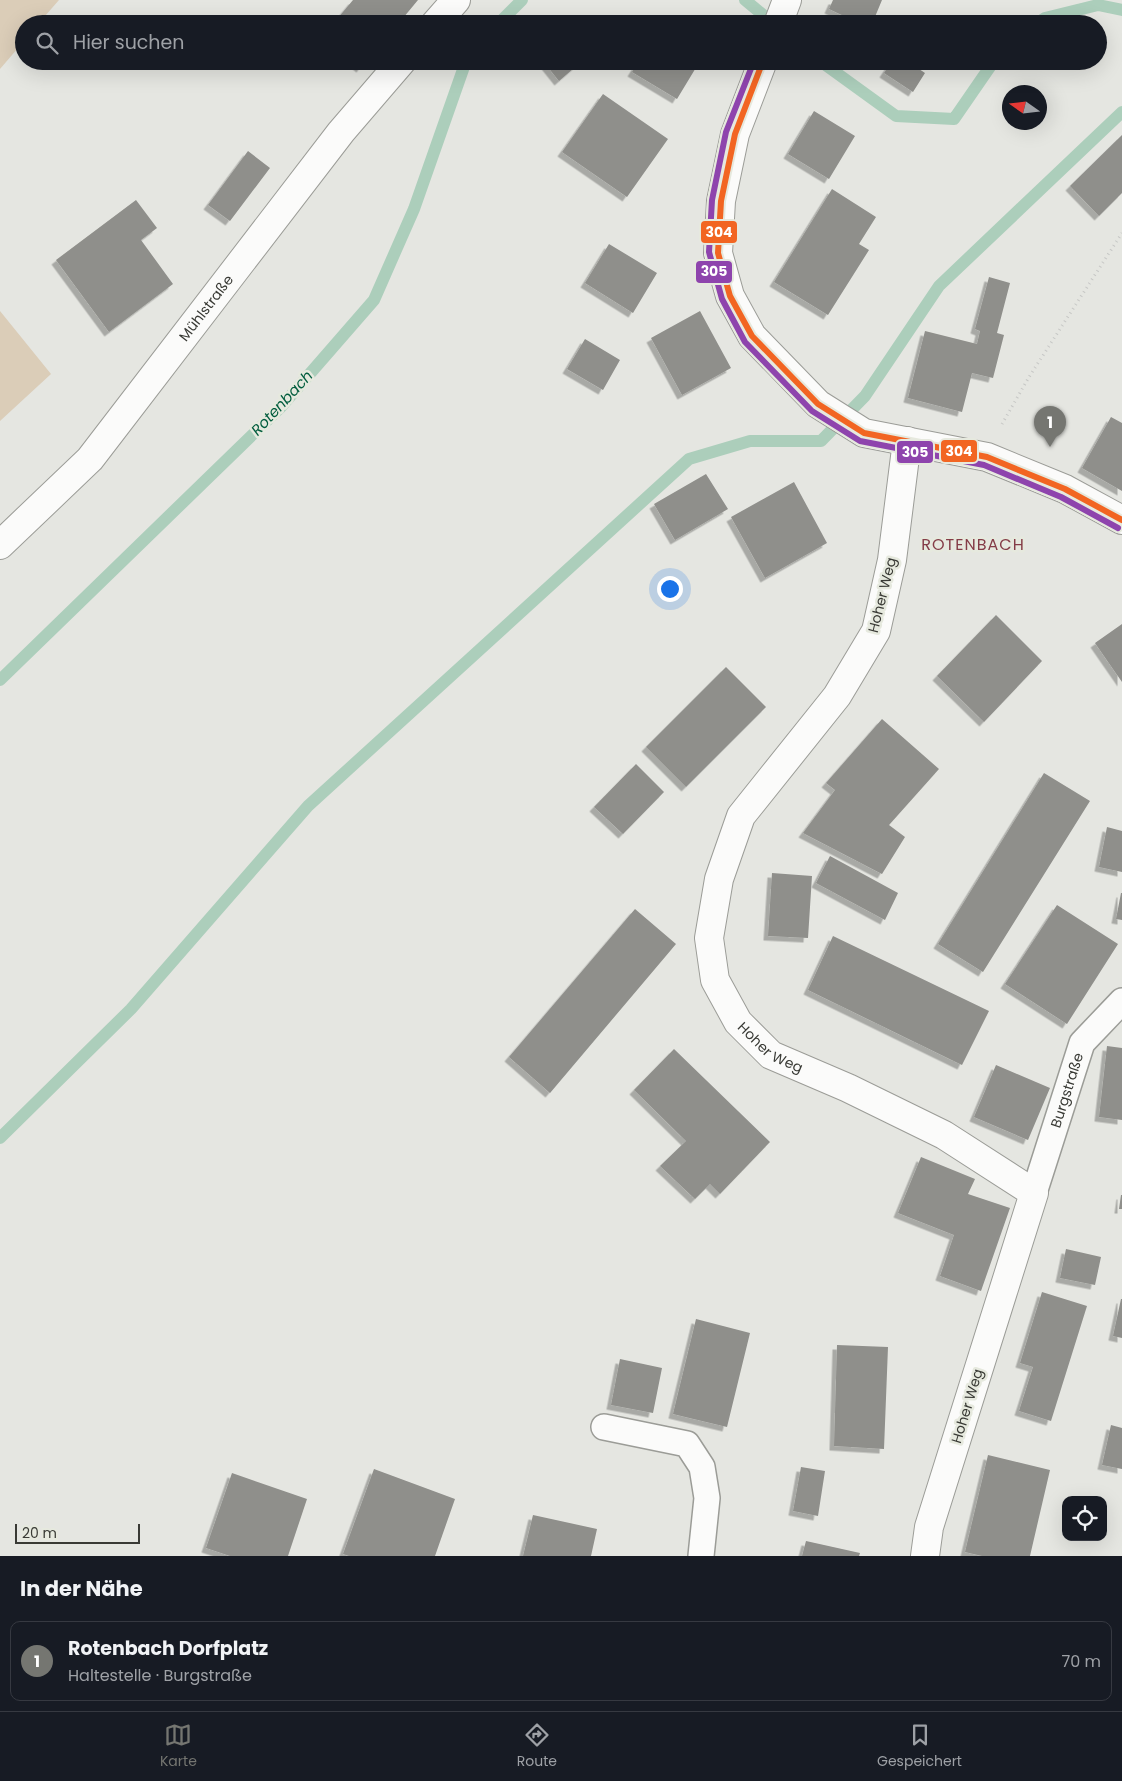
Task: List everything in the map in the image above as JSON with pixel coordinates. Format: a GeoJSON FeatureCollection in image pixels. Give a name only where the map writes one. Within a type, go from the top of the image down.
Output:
{"type":"FeatureCollection","features":[{"type":"Feature","properties":{"kind":"street"},"geometry":{"type":"LineString","coordinates":[[443,15],[456,0]]}},
{"type":"Feature","properties":{"kind":"street"},"geometry":{"type":"LineString","coordinates":[[781,15],[787,0]]}},
{"type":"Feature","properties":{"kind":"street","name":"Mühlstraße"},"geometry":{"type":"LineString","coordinates":[[0,545],[90,459],[341,132],[394,70]]}},
{"type":"Feature","properties":{"kind":"street"},"geometry":{"type":"LineString","coordinates":[[759,70],[734,134],[721,201],[718,253],[730,296],[752,336],[818,404],[864,433],[987,457],[1065,489],[1122,520]]}},
{"type":"Feature","properties":{"kind":"street","name":"Hoher Weg"},"geometry":{"type":"LineString","coordinates":[[907,441],[892,560],[876,630],[837,696],[741,816],[718,879],[709,938],[715,980],[738,1022],[771,1055],[848,1088],[944,1135],[1034,1192],[929,1527],[925,1556]]}},
{"type":"Feature","properties":{"kind":"street"},"geometry":{"type":"LineString","coordinates":[[929,1527],[934,1556]]}},
{"type":"Feature","properties":{"kind":"lane","name":"Burgstraße"},"geometry":{"type":"LineString","coordinates":[[1034,1192],[1082,1043],[1122,1001]]}},
{"type":"Feature","properties":{"kind":"lane"},"geometry":{"type":"LineString","coordinates":[[604,1427],[687,1444],[702,1467],[708,1498],[701,1556]]}},
{"type":"Feature","properties":{"kind":"lane"},"geometry":{"type":"LineString","coordinates":[[912,1556],[929,1527]]}},
{"type":"Feature","properties":{"kind":"path"},"geometry":{"type":"LineString","coordinates":[[987,457],[1002,424],[1029,377],[1122,233]]}},
{"type":"Feature","properties":{"kind":"shaded area"},"geometry":{"type":"Polygon","coordinates":[[[0,0],[59,0],[46,15],[15,15],[15,52],[0,69],[0,0]]]}},
{"type":"Feature","properties":{"kind":"shaded area"},"geometry":{"type":"Polygon","coordinates":[[[0,311],[51,374],[0,421],[0,311]]]}},
{"type":"Feature","properties":{"kind":"building"},"geometry":{"type":"Polygon","coordinates":[[[353,0],[418,0],[406,15],[340,15],[353,0]]]}},
{"type":"Feature","properties":{"kind":"building"},"geometry":{"type":"Polygon","coordinates":[[[833,0],[882,0],[876,15],[842,15],[829,9],[833,0]]]}},
{"type":"Feature","properties":{"kind":"building"},"geometry":{"type":"Polygon","coordinates":[[[550,70],[572,70],[559,81],[550,70]]]}},
{"type":"Feature","properties":{"kind":"building"},"geometry":{"type":"Polygon","coordinates":[[[633,70],[695,70],[677,99],[632,72],[633,70]]]}},
{"type":"Feature","properties":{"kind":"building"},"geometry":{"type":"Polygon","coordinates":[[[886,70],[920,70],[925,73],[913,92],[884,73],[886,70]]]}},
{"type":"Feature","properties":{"kind":"building"},"geometry":{"type":"Polygon","coordinates":[[[603,94],[668,139],[627,197],[562,152],[603,94]]]}},
{"type":"Feature","properties":{"kind":"building"},"geometry":{"type":"Polygon","coordinates":[[[814,111],[855,136],[829,179],[788,154],[814,111]]]}},
{"type":"Feature","properties":{"kind":"building"},"geometry":{"type":"Polygon","coordinates":[[[1122,135],[1122,193],[1099,216],[1070,186],[1122,135]]]}},
{"type":"Feature","properties":{"kind":"building"},"geometry":{"type":"Polygon","coordinates":[[[248,151],[270,168],[230,221],[208,205],[248,151]]]}},
{"type":"Feature","properties":{"kind":"building"},"geometry":{"type":"Polygon","coordinates":[[[832,189],[876,217],[859,244],[869,250],[828,315],[774,282],[832,189]]]}},
{"type":"Feature","properties":{"kind":"building"},"geometry":{"type":"Polygon","coordinates":[[[136,200],[157,228],[141,240],[173,284],[109,332],[56,260],[136,200]]]}},
{"type":"Feature","properties":{"kind":"building"},"geometry":{"type":"Polygon","coordinates":[[[609,244],[657,273],[633,313],[585,283],[609,244]]]}},
{"type":"Feature","properties":{"kind":"building"},"geometry":{"type":"Polygon","coordinates":[[[989,277],[1010,283],[997,333],[1004,335],[993,378],[972,373],[962,412],[908,398],[925,331],[977,344],[980,331],[975,329],[989,277]]]}},
{"type":"Feature","properties":{"kind":"building"},"geometry":{"type":"Polygon","coordinates":[[[700,311],[731,368],[682,395],[651,338],[700,311]]]}},
{"type":"Feature","properties":{"kind":"building"},"geometry":{"type":"Polygon","coordinates":[[[585,339],[620,360],[603,390],[567,369],[585,339]]]}},
{"type":"Feature","properties":{"kind":"building"},"geometry":{"type":"Polygon","coordinates":[[[1111,417],[1122,423],[1122,491],[1082,468],[1111,417]]]}},
{"type":"Feature","properties":{"kind":"building"},"geometry":{"type":"Polygon","coordinates":[[[706,474],[728,509],[675,540],[654,504],[706,474]]]}},
{"type":"Feature","properties":{"kind":"building"},"geometry":{"type":"Polygon","coordinates":[[[794,482],[827,543],[765,578],[731,517],[794,482]]]}},
{"type":"Feature","properties":{"kind":"building"},"geometry":{"type":"Polygon","coordinates":[[[996,615],[1042,661],[984,722],[937,676],[996,615]]]}},
{"type":"Feature","properties":{"kind":"building"},"geometry":{"type":"Polygon","coordinates":[[[1122,624],[1122,682],[1095,643],[1122,624]]]}},
{"type":"Feature","properties":{"kind":"building"},"geometry":{"type":"Polygon","coordinates":[[[726,667],[766,707],[686,787],[646,747],[726,667]]]}},
{"type":"Feature","properties":{"kind":"building"},"geometry":{"type":"Polygon","coordinates":[[[882,719],[939,769],[889,825],[905,837],[882,874],[803,833],[835,790],[826,783],[882,719]]]}},
{"type":"Feature","properties":{"kind":"building"},"geometry":{"type":"Polygon","coordinates":[[[636,764],[664,792],[623,834],[594,807],[636,764]]]}},
{"type":"Feature","properties":{"kind":"building"},"geometry":{"type":"Polygon","coordinates":[[[1044,773],[1090,801],[983,972],[938,944],[1044,773]]]}},
{"type":"Feature","properties":{"kind":"building"},"geometry":{"type":"Polygon","coordinates":[[[1107,827],[1122,831],[1122,872],[1099,867],[1107,827]]]}},
{"type":"Feature","properties":{"kind":"building"},"geometry":{"type":"Polygon","coordinates":[[[830,856],[898,893],[885,920],[816,883],[830,856]]]}},
{"type":"Feature","properties":{"kind":"building"},"geometry":{"type":"Polygon","coordinates":[[[772,873],[812,876],[808,938],[768,936],[772,873]]]}},
{"type":"Feature","properties":{"kind":"building"},"geometry":{"type":"Polygon","coordinates":[[[1122,893],[1122,920],[1116,919],[1122,893]]]}},
{"type":"Feature","properties":{"kind":"building"},"geometry":{"type":"Polygon","coordinates":[[[1057,905],[1118,944],[1067,1024],[1005,984],[1057,905]]]}},
{"type":"Feature","properties":{"kind":"building"},"geometry":{"type":"Polygon","coordinates":[[[635,909],[676,944],[550,1093],[509,1057],[635,909]]]}},
{"type":"Feature","properties":{"kind":"building"},"geometry":{"type":"Polygon","coordinates":[[[833,936],[989,1011],[962,1065],[808,990],[833,936]]]}},
{"type":"Feature","properties":{"kind":"building"},"geometry":{"type":"Polygon","coordinates":[[[1107,1046],[1122,1048],[1122,1120],[1099,1117],[1107,1046]]]}},
{"type":"Feature","properties":{"kind":"building"},"geometry":{"type":"Polygon","coordinates":[[[674,1049],[770,1142],[720,1194],[710,1184],[695,1199],[660,1166],[686,1141],[634,1090],[674,1049]]]}},
{"type":"Feature","properties":{"kind":"building"},"geometry":{"type":"Polygon","coordinates":[[[996,1065],[1050,1088],[1028,1140],[974,1117],[996,1065]]]}},
{"type":"Feature","properties":{"kind":"building"},"geometry":{"type":"Polygon","coordinates":[[[921,1157],[975,1179],[968,1194],[1010,1208],[981,1291],[940,1276],[954,1235],[898,1213],[921,1157]]]}},
{"type":"Feature","properties":{"kind":"building"},"geometry":{"type":"Polygon","coordinates":[[[1121,1195],[1122,1209],[1119,1209],[1121,1195]]]}},
{"type":"Feature","properties":{"kind":"building"},"geometry":{"type":"Polygon","coordinates":[[[1066,1249],[1101,1257],[1095,1285],[1060,1278],[1066,1249]]]}},
{"type":"Feature","properties":{"kind":"building"},"geometry":{"type":"Polygon","coordinates":[[[1042,1292],[1087,1306],[1051,1421],[1019,1411],[1033,1367],[1020,1363],[1042,1292]]]}},
{"type":"Feature","properties":{"kind":"building"},"geometry":{"type":"Polygon","coordinates":[[[1122,1299],[1122,1338],[1113,1336],[1122,1299]]]}},
{"type":"Feature","properties":{"kind":"building"},"geometry":{"type":"Polygon","coordinates":[[[696,1319],[750,1333],[727,1427],[673,1414],[696,1319]]]}},
{"type":"Feature","properties":{"kind":"building"},"geometry":{"type":"Polygon","coordinates":[[[837,1345],[888,1347],[884,1449],[834,1446],[837,1345]]]}},
{"type":"Feature","properties":{"kind":"building"},"geometry":{"type":"Polygon","coordinates":[[[620,1359],[662,1368],[653,1413],[611,1405],[620,1359]]]}},
{"type":"Feature","properties":{"kind":"building"},"geometry":{"type":"Polygon","coordinates":[[[1111,1425],[1122,1428],[1122,1469],[1102,1465],[1111,1425]]]}},
{"type":"Feature","properties":{"kind":"building"},"geometry":{"type":"Polygon","coordinates":[[[988,1455],[1050,1470],[1030,1556],[982,1556],[965,1552],[988,1455]]]}},
{"type":"Feature","properties":{"kind":"building"},"geometry":{"type":"Polygon","coordinates":[[[801,1467],[825,1471],[818,1516],[793,1511],[801,1467]]]}},
{"type":"Feature","properties":{"kind":"building"},"geometry":{"type":"Polygon","coordinates":[[[374,1469],[455,1499],[435,1556],[349,1556],[343,1554],[374,1469]]]}},
{"type":"Feature","properties":{"kind":"building"},"geometry":{"type":"Polygon","coordinates":[[[232,1473],[307,1499],[288,1556],[230,1556],[206,1548],[232,1473]]]}},
{"type":"Feature","properties":{"kind":"building"},"geometry":{"type":"Polygon","coordinates":[[[533,1515],[597,1529],[591,1556],[523,1556],[533,1515]]]}},
{"type":"Feature","properties":{"kind":"building"},"geometry":{"type":"Polygon","coordinates":[[[806,1541],[860,1553],[859,1556],[802,1556],[806,1541]]]}},
{"type":"Feature","properties":{"kind":"waterway","name":"Rotenbach"},"geometry":{"type":"LineString","coordinates":[[507,15],[522,0]]}},
{"type":"Feature","properties":{"kind":"waterway","name":"Rotenbach"},"geometry":{"type":"LineString","coordinates":[[745,0],[763,15]]}},
{"type":"Feature","properties":{"kind":"waterway","name":"Rotenbach"},"geometry":{"type":"LineString","coordinates":[[1057,15],[1098,5],[1122,10]]}},
{"type":"Feature","properties":{"kind":"waterway","name":"Rotenbach"},"geometry":{"type":"LineString","coordinates":[[0,680],[280,408],[374,300],[414,209],[463,70]]}},
{"type":"Feature","properties":{"kind":"waterway","name":"Rotenbach"},"geometry":{"type":"LineString","coordinates":[[832,70],[896,116],[954,119],[988,70]]}},
{"type":"Feature","properties":{"kind":"waterway"},"geometry":{"type":"LineString","coordinates":[[0,1138],[131,1009],[308,806],[689,459],[750,441],[821,441],[865,396],[939,286],[1122,112]]}},
{"type":"Feature","properties":{"kind":"transit line","name":"305"},"geometry":{"type":"LineString","coordinates":[[750,70],[726,132],[712,200],[709,252],[722,299],[745,342],[812,411],[860,441],[984,465],[1061,497],[1118,528]]}},
{"type":"Feature","properties":{"kind":"transit line","name":"304"},"geometry":{"type":"LineString","coordinates":[[760,70],[735,134],[721,201],[718,253],[730,296],[752,336],[818,404],[864,433],[987,457],[1065,489],[1122,520]]}},
{"type":"Feature","properties":{"kind":"place","name":"Rotenbach Dorfplatz"},"geometry":{"type":"Point","coordinates":[1050,447]}},
{"type":"Feature","properties":{"kind":"district","name":"ROTENBACH"},"geometry":{"type":"Point","coordinates":[973,544]}}]}
